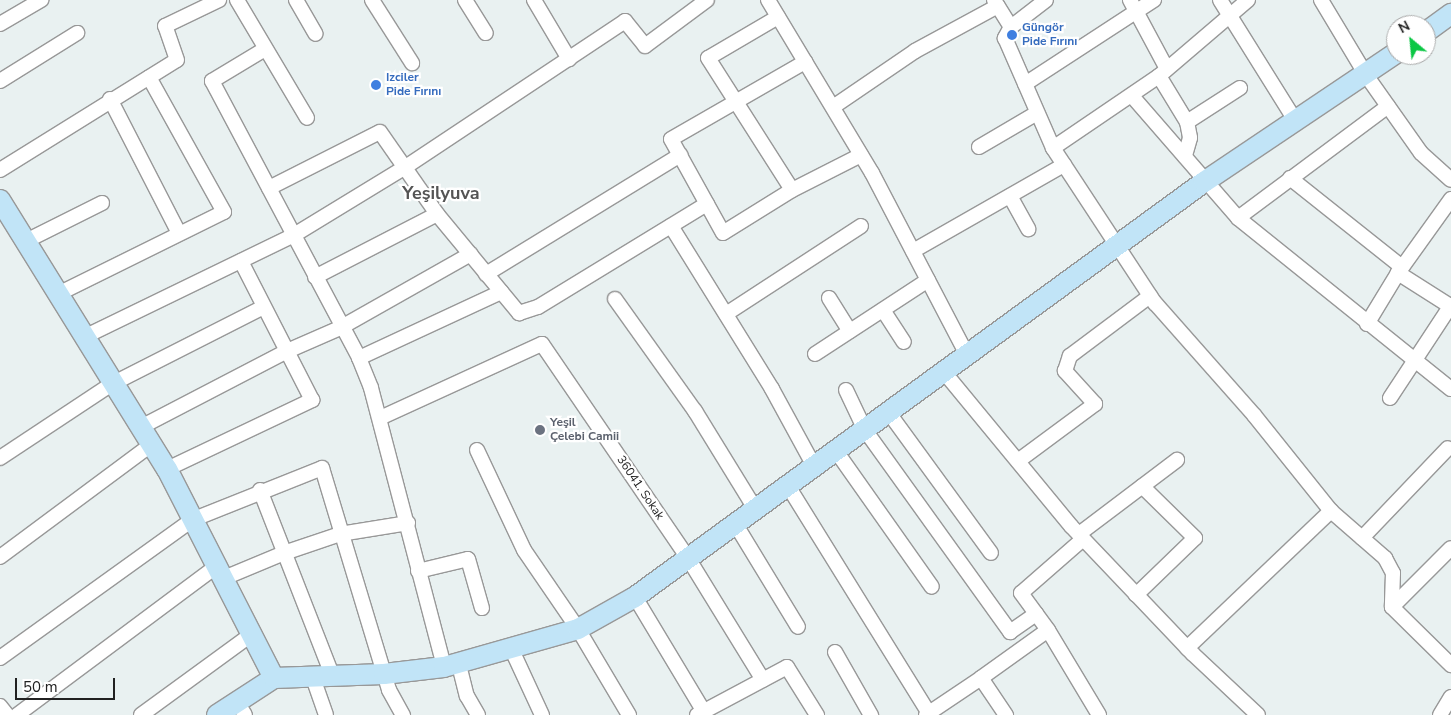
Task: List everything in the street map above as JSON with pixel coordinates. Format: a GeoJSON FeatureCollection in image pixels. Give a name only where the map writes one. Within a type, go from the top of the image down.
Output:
{"type":"FeatureCollection","features":[{"type":"Feature","properties":{"kind":"main road"},"geometry":{"type":"LineString","coordinates":[[1436,25],[1451,14]]}},
{"type":"Feature","properties":{"kind":"main road"},"geometry":{"type":"LineString","coordinates":[[217,715],[241,708],[274,678],[312,675],[384,674],[452,666],[578,629],[635,597],[815,468],[1204,182],[1386,60]]}},
{"type":"Feature","properties":{"kind":"main road"},"geometry":{"type":"LineString","coordinates":[[0,200],[6,221],[26,241],[112,384],[167,469],[274,678]]}},
{"type":"Feature","properties":{"kind":"street"},"geometry":{"type":"LineString","coordinates":[[0,24],[41,0]]}},
{"type":"Feature","properties":{"kind":"street"},"geometry":{"type":"LineString","coordinates":[[0,170],[110,99],[177,60],[165,26],[219,0]]}},
{"type":"Feature","properties":{"kind":"street"},"geometry":{"type":"LineString","coordinates":[[237,0],[307,118]]}},
{"type":"Feature","properties":{"kind":"street"},"geometry":{"type":"LineString","coordinates":[[296,0],[316,34]]}},
{"type":"Feature","properties":{"kind":"street"},"geometry":{"type":"LineString","coordinates":[[372,0],[412,63]]}},
{"type":"Feature","properties":{"kind":"street"},"geometry":{"type":"LineString","coordinates":[[465,0],[486,33]]}},
{"type":"Feature","properties":{"kind":"street"},"geometry":{"type":"LineString","coordinates":[[534,0],[569,59]]}},
{"type":"Feature","properties":{"kind":"street"},"geometry":{"type":"LineString","coordinates":[[84,338],[294,235],[407,166],[625,21],[645,46],[707,0]]}},
{"type":"Feature","properties":{"kind":"street"},"geometry":{"type":"LineString","coordinates":[[768,0],[861,155],[967,356]]}},
{"type":"Feature","properties":{"kind":"street"},"geometry":{"type":"LineString","coordinates":[[1046,0],[1011,27],[1006,38],[1053,148],[1150,296],[1254,414],[1331,512],[1385,558],[1393,573],[1392,607],[1451,665]]}},
{"type":"Feature","properties":{"kind":"street"},"geometry":{"type":"LineString","coordinates":[[1025,84],[1133,5],[1154,0]]}},
{"type":"Feature","properties":{"kind":"street"},"geometry":{"type":"LineString","coordinates":[[1220,0],[1296,120]]}},
{"type":"Feature","properties":{"kind":"street"},"geometry":{"type":"LineString","coordinates":[[1053,148],[1132,96],[1163,73],[1248,0]]}},
{"type":"Feature","properties":{"kind":"street"},"geometry":{"type":"LineString","coordinates":[[1321,0],[1366,75],[1421,153],[1451,180]]}},
{"type":"Feature","properties":{"kind":"street"},"geometry":{"type":"LineString","coordinates":[[832,107],[915,51],[996,3],[1011,27]]}},
{"type":"Feature","properties":{"kind":"street"},"geometry":{"type":"LineString","coordinates":[[1133,5],[1187,122],[1190,138],[1184,156]]}},
{"type":"Feature","properties":{"kind":"street"},"geometry":{"type":"LineString","coordinates":[[778,17],[708,58],[792,190]]}},
{"type":"Feature","properties":{"kind":"street"},"geometry":{"type":"LineString","coordinates":[[0,81],[77,32]]}},
{"type":"Feature","properties":{"kind":"street"},"geometry":{"type":"LineString","coordinates":[[265,49],[212,81],[294,235],[340,328],[359,358],[380,418],[408,524],[418,571],[452,666],[466,696],[478,715]]}},
{"type":"Feature","properties":{"kind":"street"},"geometry":{"type":"LineString","coordinates":[[805,62],[671,139],[723,233],[792,190],[861,155]]}},
{"type":"Feature","properties":{"kind":"street"},"geometry":{"type":"LineString","coordinates":[[58,294],[224,212],[149,77]]}},
{"type":"Feature","properties":{"kind":"street"},"geometry":{"type":"LineString","coordinates":[[1187,122],[1240,88]]}},
{"type":"Feature","properties":{"kind":"street"},"geometry":{"type":"LineString","coordinates":[[1132,96],[1204,182],[1238,218],[1367,324],[1451,389]]}},
{"type":"Feature","properties":{"kind":"street"},"geometry":{"type":"LineString","coordinates":[[110,99],[179,233]]}},
{"type":"Feature","properties":{"kind":"street"},"geometry":{"type":"LineString","coordinates":[[1238,218],[1388,106]]}},
{"type":"Feature","properties":{"kind":"street"},"geometry":{"type":"LineString","coordinates":[[979,147],[1038,113]]}},
{"type":"Feature","properties":{"kind":"street"},"geometry":{"type":"LineString","coordinates":[[269,188],[380,132],[407,166],[437,214],[519,313],[538,307],[707,204]]}},
{"type":"Feature","properties":{"kind":"street"},"geometry":{"type":"LineString","coordinates":[[486,274],[680,155]]}},
{"type":"Feature","properties":{"kind":"street"},"geometry":{"type":"LineString","coordinates":[[913,251],[1064,165]]}},
{"type":"Feature","properties":{"kind":"street"},"geometry":{"type":"LineString","coordinates":[[1290,178],[1400,270],[1450,305],[1417,362],[1390,398]]}},
{"type":"Feature","properties":{"kind":"street"},"geometry":{"type":"LineString","coordinates":[[1010,196],[1028,229]]}},
{"type":"Feature","properties":{"kind":"street"},"geometry":{"type":"LineString","coordinates":[[1367,324],[1400,270],[1451,199]]}},
{"type":"Feature","properties":{"kind":"street"},"geometry":{"type":"LineString","coordinates":[[26,241],[102,203]]}},
{"type":"Feature","properties":{"kind":"street"},"geometry":{"type":"LineString","coordinates":[[315,277],[437,214]]}},
{"type":"Feature","properties":{"kind":"street"},"geometry":{"type":"LineString","coordinates":[[671,226],[726,314],[815,468]]}},
{"type":"Feature","properties":{"kind":"street"},"geometry":{"type":"LineString","coordinates":[[726,314],[861,226]]}},
{"type":"Feature","properties":{"kind":"street"},"geometry":{"type":"LineString","coordinates":[[141,427],[286,352],[340,328],[471,254]]}},
{"type":"Feature","properties":{"kind":"street"},"geometry":{"type":"LineString","coordinates":[[167,469],[312,400],[241,261]]}},
{"type":"Feature","properties":{"kind":"street"},"geometry":{"type":"LineString","coordinates":[[815,354],[928,280]]}},
{"type":"Feature","properties":{"kind":"street"},"geometry":{"type":"LineString","coordinates":[[359,358],[501,292]]}},
{"type":"Feature","properties":{"kind":"street"},"geometry":{"type":"LineString","coordinates":[[1018,461],[1095,404],[1065,371],[1070,356],[1150,296]]}},
{"type":"Feature","properties":{"kind":"street"},"geometry":{"type":"LineString","coordinates":[[829,298],[850,331]]}},
{"type":"Feature","properties":{"kind":"street"},"geometry":{"type":"LineString","coordinates":[[615,299],[695,411],[756,510]]}},
{"type":"Feature","properties":{"kind":"street"},"geometry":{"type":"LineString","coordinates":[[0,458],[112,384],[264,307]]}},
{"type":"Feature","properties":{"kind":"street"},"geometry":{"type":"LineString","coordinates":[[883,310],[904,342]]}},
{"type":"Feature","properties":{"kind":"street","name":"36041. Sokak"},"geometry":{"type":"LineString","coordinates":[[380,418],[542,344],[688,558],[763,680]]}},
{"type":"Feature","properties":{"kind":"street"},"geometry":{"type":"LineString","coordinates":[[944,372],[1081,537],[1187,648],[1258,715]]}},
{"type":"Feature","properties":{"kind":"street"},"geometry":{"type":"LineString","coordinates":[[846,390],[865,430],[1010,632],[1036,614]]}},
{"type":"Feature","properties":{"kind":"street"},"geometry":{"type":"LineString","coordinates":[[889,414],[991,553]]}},
{"type":"Feature","properties":{"kind":"street"},"geometry":{"type":"LineString","coordinates":[[0,557],[151,445]]}},
{"type":"Feature","properties":{"kind":"street"},"geometry":{"type":"LineString","coordinates":[[1362,538],[1448,448]]}},
{"type":"Feature","properties":{"kind":"street"},"geometry":{"type":"LineString","coordinates":[[477,450],[524,550],[578,629],[629,715]]}},
{"type":"Feature","properties":{"kind":"street"},"geometry":{"type":"LineString","coordinates":[[836,451],[932,587]]}},
{"type":"Feature","properties":{"kind":"street"},"geometry":{"type":"LineString","coordinates":[[1099,715],[1048,630],[1021,593],[1023,589],[1081,537],[1142,486],[1177,460]]}},
{"type":"Feature","properties":{"kind":"street"},"geometry":{"type":"LineString","coordinates":[[0,658],[192,520],[260,490],[322,468],[340,534],[389,690],[404,715]]}},
{"type":"Feature","properties":{"kind":"street"},"geometry":{"type":"LineString","coordinates":[[788,486],[927,714],[1048,630]]}},
{"type":"Feature","properties":{"kind":"street"},"geometry":{"type":"LineString","coordinates":[[1136,595],[1195,538],[1142,486]]}},
{"type":"Feature","properties":{"kind":"street"},"geometry":{"type":"LineString","coordinates":[[260,490],[332,675]]}},
{"type":"Feature","properties":{"kind":"street"},"geometry":{"type":"LineString","coordinates":[[1187,648],[1331,512]]}},
{"type":"Feature","properties":{"kind":"street"},"geometry":{"type":"LineString","coordinates":[[17,715],[220,572],[340,534],[408,524]]}},
{"type":"Feature","properties":{"kind":"street"},"geometry":{"type":"LineString","coordinates":[[736,525],[798,627]]}},
{"type":"Feature","properties":{"kind":"street"},"geometry":{"type":"LineString","coordinates":[[1392,607],[1451,548]]}},
{"type":"Feature","properties":{"kind":"street"},"geometry":{"type":"LineString","coordinates":[[418,571],[468,559],[482,608]]}},
{"type":"Feature","properties":{"kind":"street"},"geometry":{"type":"LineString","coordinates":[[635,597],[700,713],[787,667],[817,715]]}},
{"type":"Feature","properties":{"kind":"street"},"geometry":{"type":"LineString","coordinates":[[141,715],[252,634]]}},
{"type":"Feature","properties":{"kind":"street"},"geometry":{"type":"LineString","coordinates":[[510,648],[542,715]]}},
{"type":"Feature","properties":{"kind":"street"},"geometry":{"type":"LineString","coordinates":[[835,652],[871,715]]}},
{"type":"Feature","properties":{"kind":"street"},"geometry":{"type":"LineString","coordinates":[[312,675],[326,715]]}},
{"type":"Feature","properties":{"kind":"street"},"geometry":{"type":"LineString","coordinates":[[981,678],[1006,715]]}},
{"type":"Feature","properties":{"kind":"street"},"geometry":{"type":"LineString","coordinates":[[1440,715],[1451,697]]}},
{"type":"Feature","properties":{"kind":"street"},"geometry":{"type":"LineString","coordinates":[[0,706],[7,715]]}},
{"type":"Feature","properties":{"kind":"place","name":"Güngör Pide Fırını"},"geometry":{"type":"Point","coordinates":[1012,35]}},
{"type":"Feature","properties":{"kind":"place","name":"Izciler Pide Fırını"},"geometry":{"type":"Point","coordinates":[376,85]}},
{"type":"Feature","properties":{"kind":"place","name":"Yeşil Çelebi Camii"},"geometry":{"type":"Point","coordinates":[540,430]}},
{"type":"Feature","properties":{"kind":"district","name":"Yeşilyuva"},"geometry":{"type":"Point","coordinates":[441,193]}}]}
